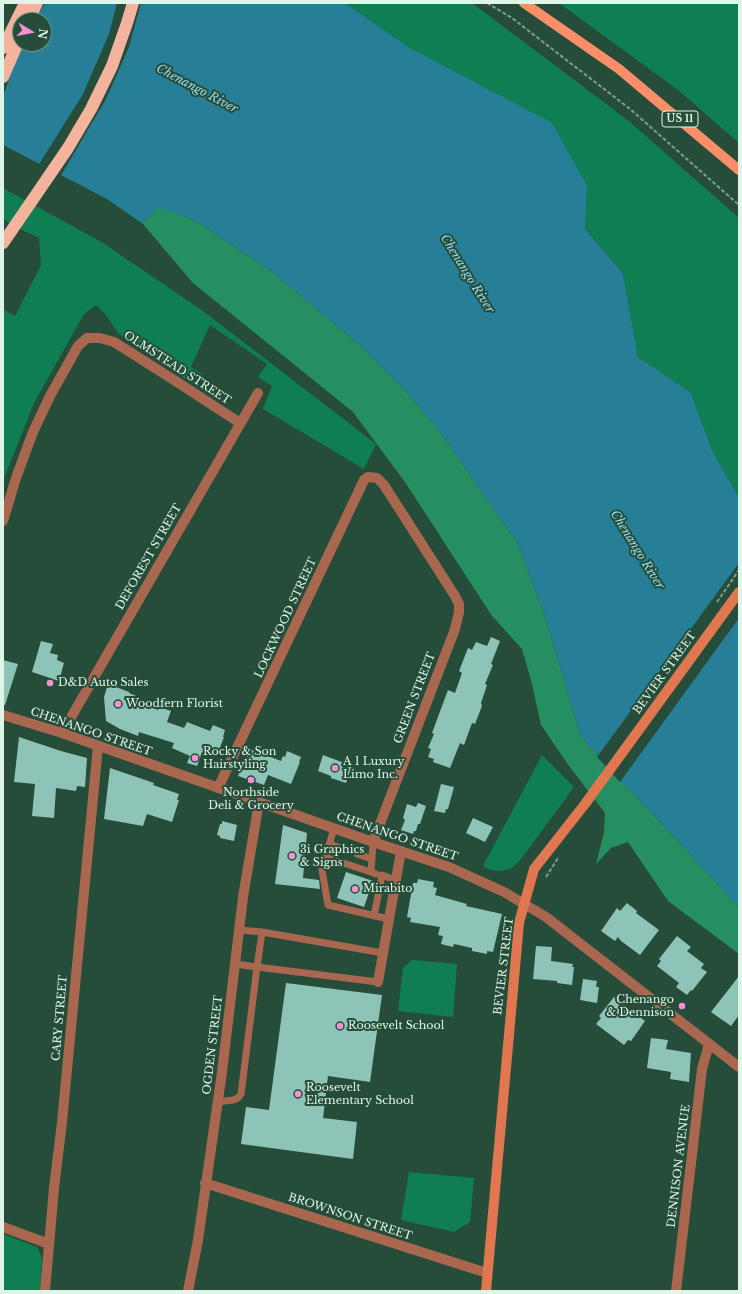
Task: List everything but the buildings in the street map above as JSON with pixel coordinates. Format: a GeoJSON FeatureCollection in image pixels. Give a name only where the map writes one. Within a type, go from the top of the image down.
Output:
{"type":"FeatureCollection","features":[{"type":"Feature","properties":{"kind":"highway"},"geometry":{"type":"LineString","coordinates":[[3,48],[25,3]]}},
{"type":"Feature","properties":{"kind":"highway"},"geometry":{"type":"LineString","coordinates":[[3,243],[68,148],[91,109],[112,66],[133,3]]}},
{"type":"Feature","properties":{"kind":"highway"},"geometry":{"type":"LineString","coordinates":[[3,77],[14,52]]}},
{"type":"Feature","properties":{"kind":"main road","name":"US 11"},"geometry":{"type":"LineString","coordinates":[[524,3],[619,69],[739,170]]}},
{"type":"Feature","properties":{"kind":"main road","name":"BEVIER STREET"},"geometry":{"type":"LineString","coordinates":[[486,1291],[520,923],[534,869],[585,804],[739,592]]}},
{"type":"Feature","properties":{"kind":"street","name":"OLMSTEAD STREET"},"geometry":{"type":"LineString","coordinates":[[3,521],[16,478],[33,432],[50,396],[78,346],[87,338],[100,338],[114,342],[240,423]]}},
{"type":"Feature","properties":{"kind":"street","name":"DEFOREST STREET"},"geometry":{"type":"LineString","coordinates":[[62,733],[258,393]]}},
{"type":"Feature","properties":{"kind":"street","name":"LOCKWOOD STREET"},"geometry":{"type":"LineString","coordinates":[[218,788],[364,480],[368,477],[377,478],[384,485]]}},
{"type":"Feature","properties":{"kind":"street","name":"GREEN STREET"},"geometry":{"type":"LineString","coordinates":[[373,842],[460,612],[459,604],[455,596],[384,485]]}},
{"type":"Feature","properties":{"kind":"street","name":"CHENANGO STREET"},"geometry":{"type":"LineString","coordinates":[[3,715],[62,733],[401,852],[449,867],[504,892],[546,917],[739,1067]]}},
{"type":"Feature","properties":{"kind":"street","name":"CARY STREET"},"geometry":{"type":"LineString","coordinates":[[45,1291],[98,746]]}},
{"type":"Feature","properties":{"kind":"street","name":"OGDEN STREET"},"geometry":{"type":"LineString","coordinates":[[188,1291],[198,1240],[243,897],[259,802]]}},
{"type":"Feature","properties":{"kind":"street"},"geometry":{"type":"LineString","coordinates":[[378,982],[401,852]]}},
{"type":"Feature","properties":{"kind":"street","name":"DENNISON AVENUE"},"geometry":{"type":"LineString","coordinates":[[676,1291],[702,1069],[709,1044]]}},
{"type":"Feature","properties":{"kind":"street","name":"BROWNSON STREET"},"geometry":{"type":"LineString","coordinates":[[205,1183],[487,1273]]}},
{"type":"Feature","properties":{"kind":"street"},"geometry":{"type":"LineString","coordinates":[[3,1227],[49,1244]]}},
{"type":"Feature","properties":{"kind":"lane"},"geometry":{"type":"LineString","coordinates":[[334,828],[322,870],[328,905],[388,919]]}},
{"type":"Feature","properties":{"kind":"lane"},"geometry":{"type":"LineString","coordinates":[[371,872],[373,842]]}},
{"type":"Feature","properties":{"kind":"lane"},"geometry":{"type":"LineString","coordinates":[[329,844],[344,849]]}},
{"type":"Feature","properties":{"kind":"lane"},"geometry":{"type":"LineString","coordinates":[[357,854],[372,859]]}},
{"type":"Feature","properties":{"kind":"lane"},"geometry":{"type":"LineString","coordinates":[[325,857],[395,880]]}},
{"type":"Feature","properties":{"kind":"lane"},"geometry":{"type":"LineString","coordinates":[[374,916],[382,875]]}},
{"type":"Feature","properties":{"kind":"lane"},"geometry":{"type":"LineString","coordinates":[[239,930],[262,932],[383,953]]}},
{"type":"Feature","properties":{"kind":"lane"},"geometry":{"type":"LineString","coordinates":[[217,1102],[234,1100],[241,1094],[262,932]]}},
{"type":"Feature","properties":{"kind":"lane"},"geometry":{"type":"LineString","coordinates":[[235,964],[378,982]]}},
{"type":"Feature","properties":{"kind":"path"},"geometry":{"type":"LineString","coordinates":[[487,3],[512,18],[630,109],[739,205]]}},
{"type":"Feature","properties":{"kind":"green space"},"geometry":{"type":"Polygon","coordinates":[[[345,3],[472,3],[630,122],[739,218],[739,498],[712,450],[691,393],[638,357],[623,274],[585,227],[587,186],[408,47],[345,3]]]}},
{"type":"Feature","properties":{"kind":"green space"},"geometry":{"type":"Polygon","coordinates":[[[559,3],[739,3],[739,143],[678,90],[559,3]]]}},
{"type":"Feature","properties":{"kind":"green space"},"geometry":{"type":"Polygon","coordinates":[[[3,188],[103,243],[203,311],[376,444],[364,469],[263,409],[272,386],[258,377],[267,364],[210,325],[191,367],[202,374],[198,383],[193,384],[119,334],[105,314],[96,305],[84,314],[34,403],[3,481],[3,309],[15,316],[41,265],[39,238],[3,219],[3,188]]]}},
{"type":"Feature","properties":{"kind":"green space"},"geometry":{"type":"Polygon","coordinates":[[[158,206],[194,220],[270,270],[361,346],[400,385],[438,429],[518,544],[545,616],[581,737],[739,907],[739,954],[668,901],[628,842],[611,848],[596,864],[604,833],[605,813],[569,766],[541,725],[532,684],[522,649],[492,616],[405,482],[353,412],[193,283],[143,224],[158,206]]]}},
{"type":"Feature","properties":{"kind":"green space"},"geometry":{"type":"Polygon","coordinates":[[[542,755],[574,787],[521,859],[511,869],[500,871],[491,870],[483,866],[542,755]]]}},
{"type":"Feature","properties":{"kind":"green space"},"geometry":{"type":"Polygon","coordinates":[[[412,960],[457,964],[453,1017],[398,1011],[403,968],[412,960]]]}},
{"type":"Feature","properties":{"kind":"green space"},"geometry":{"type":"Polygon","coordinates":[[[409,1172],[474,1178],[470,1222],[454,1232],[401,1220],[409,1172]]]}},
{"type":"Feature","properties":{"kind":"green space"},"geometry":{"type":"Polygon","coordinates":[[[3,1234],[37,1247],[42,1258],[40,1291],[3,1291],[3,1234]]]}},
{"type":"Feature","properties":{"kind":"water","name":"Chenango River"},"geometry":{"type":"Polygon","coordinates":[[[3,3],[345,3],[408,47],[552,123],[587,186],[585,228],[623,274],[638,357],[691,393],[712,450],[739,498],[739,907],[581,737],[545,616],[518,544],[438,429],[400,385],[361,346],[270,270],[194,220],[158,207],[143,224],[107,199],[3,145],[3,3]]]}},
{"type":"Feature","properties":{"kind":"pier"},"geometry":{"type":"Polygon","coordinates":[[[3,3],[45,3],[40,12],[12,12],[12,52],[20,52],[12,70],[3,97],[3,3]]]}},
{"type":"Feature","properties":{"kind":"pier"},"geometry":{"type":"Polygon","coordinates":[[[117,3],[141,3],[129,47],[106,99],[60,177],[38,166],[83,94],[109,34],[117,3]]]}},
{"type":"Feature","properties":{"kind":"pier"},"geometry":{"type":"Polygon","coordinates":[[[739,563],[739,618],[620,782],[597,757],[739,563]]]}},
{"type":"Feature","properties":{"kind":"place","name":"D&D Auto Sales"},"geometry":{"type":"Point","coordinates":[50,683]}},
{"type":"Feature","properties":{"kind":"place","name":"Woodfern Florist"},"geometry":{"type":"Point","coordinates":[118,704]}},
{"type":"Feature","properties":{"kind":"place","name":"Rocky & Son Hairstyling"},"geometry":{"type":"Point","coordinates":[195,758]}},
{"type":"Feature","properties":{"kind":"place","name":"A 1 Luxury Limo Inc."},"geometry":{"type":"Point","coordinates":[335,768]}},
{"type":"Feature","properties":{"kind":"place","name":"Northside Deli & Grocery"},"geometry":{"type":"Point","coordinates":[251,780]}},
{"type":"Feature","properties":{"kind":"place","name":"3i Graphics & Signs"},"geometry":{"type":"Point","coordinates":[292,856]}},
{"type":"Feature","properties":{"kind":"place","name":"Mirabito"},"geometry":{"type":"Point","coordinates":[355,889]}},
{"type":"Feature","properties":{"kind":"place","name":"Chenango & Dennison"},"geometry":{"type":"Point","coordinates":[682,1006]}},
{"type":"Feature","properties":{"kind":"place","name":"Roosevelt School"},"geometry":{"type":"Point","coordinates":[340,1026]}},
{"type":"Feature","properties":{"kind":"place","name":"Roosevelt Elementary School"},"geometry":{"type":"Point","coordinates":[298,1094]}}]}
